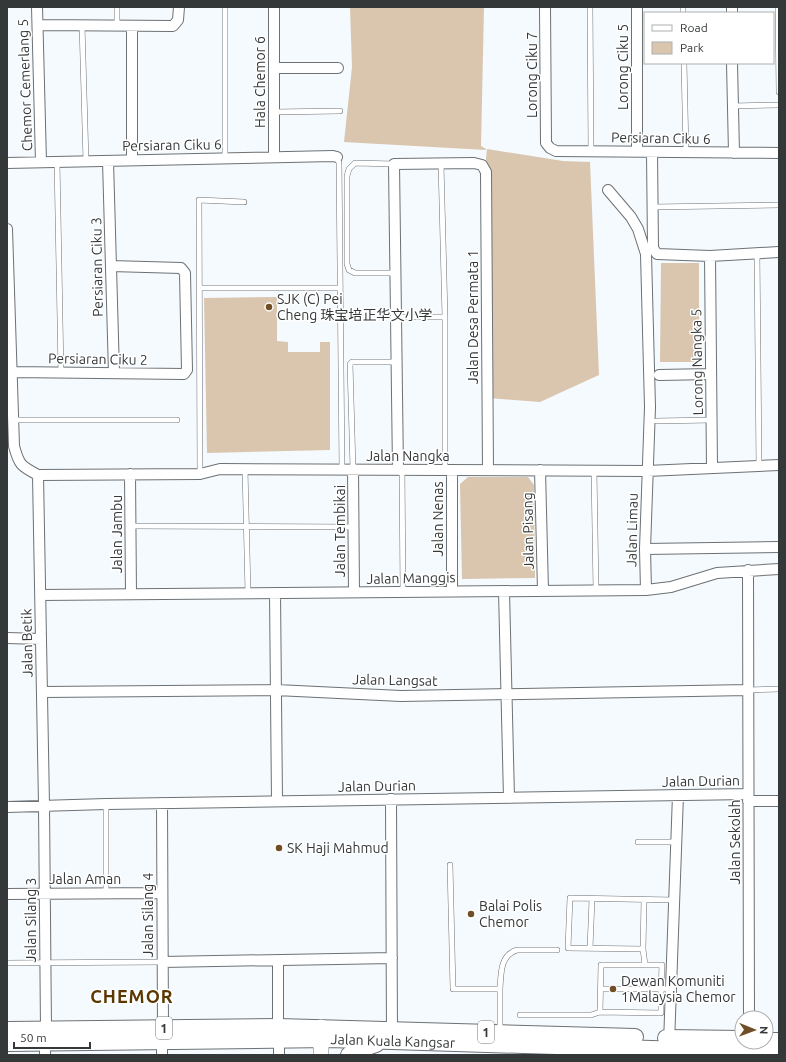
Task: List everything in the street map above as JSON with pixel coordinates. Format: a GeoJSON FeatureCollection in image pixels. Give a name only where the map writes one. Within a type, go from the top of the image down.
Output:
{"type":"FeatureCollection","features":[{"type":"Feature","properties":{"kind":"highway","name":"Jalan Kuala Kangsar"},"geometry":{"type":"LineString","coordinates":[[7,1030],[45,1042]]}},
{"type":"Feature","properties":{"kind":"highway","name":"Jalan Kuala Kangsar"},"geometry":{"type":"LineString","coordinates":[[7,1043],[279,1040],[500,1032],[580,1044]]}},
{"type":"Feature","properties":{"kind":"highway","name":"Jalan Kuala Kangsar"},"geometry":{"type":"LineString","coordinates":[[390,1037],[580,1044],[643,1048],[669,1043]]}},
{"type":"Feature","properties":{"kind":"highway"},"geometry":{"type":"LineString","coordinates":[[349,1055],[390,1037]]}},
{"type":"Feature","properties":{"kind":"highway","name":"Jalan Kuala Kangsar"},"geometry":{"type":"LineString","coordinates":[[626,1046],[669,1043],[698,1048],[734,1045]]}},
{"type":"Feature","properties":{"kind":"highway","name":"Jalan Kuala Kangsar"},"geometry":{"type":"LineString","coordinates":[[768,1050],[779,1053]]}},
{"type":"Feature","properties":{"kind":"main road"},"geometry":{"type":"LineString","coordinates":[[324,1038],[330,1055]]}},
{"type":"Feature","properties":{"kind":"street","name":"Chemor Cemerlang 5"},"geometry":{"type":"LineString","coordinates":[[37,7],[41,162]]}},
{"type":"Feature","properties":{"kind":"street"},"geometry":{"type":"LineString","coordinates":[[38,25],[173,26],[178,20],[179,7]]}},
{"type":"Feature","properties":{"kind":"street","name":"Hala Chemor 6"},"geometry":{"type":"LineString","coordinates":[[274,7],[274,157]]}},
{"type":"Feature","properties":{"kind":"street","name":"Lorong Ciku 7"},"geometry":{"type":"LineString","coordinates":[[545,7],[546,143]]}},
{"type":"Feature","properties":{"kind":"street","name":"Lorong Ciku 5"},"geometry":{"type":"LineString","coordinates":[[637,7],[641,37],[637,152]]}},
{"type":"Feature","properties":{"kind":"street"},"geometry":{"type":"LineString","coordinates":[[132,26],[132,160]]}},
{"type":"Feature","properties":{"kind":"street"},"geometry":{"type":"LineString","coordinates":[[732,64],[734,153]]}},
{"type":"Feature","properties":{"kind":"street"},"geometry":{"type":"LineString","coordinates":[[274,68],[338,68]]}},
{"type":"Feature","properties":{"kind":"street","name":"Persiaran Ciku 6"},"geometry":{"type":"LineString","coordinates":[[546,143],[550,148],[556,151],[779,153]]}},
{"type":"Feature","properties":{"kind":"street"},"geometry":{"type":"LineString","coordinates":[[652,152],[654,248],[657,254],[710,256],[779,252]]}},
{"type":"Feature","properties":{"kind":"street","name":"Persiaran Ciku 6"},"geometry":{"type":"LineString","coordinates":[[7,163],[337,157]]}},
{"type":"Feature","properties":{"kind":"street","name":"Persiaran Ciku 3"},"geometry":{"type":"LineString","coordinates":[[108,161],[114,373]]}},
{"type":"Feature","properties":{"kind":"street"},"geometry":{"type":"LineString","coordinates":[[400,470],[394,164],[441,164]]}},
{"type":"Feature","properties":{"kind":"street","name":"Jalan Desa Permata 1"},"geometry":{"type":"LineString","coordinates":[[441,164],[482,165],[486,172],[488,470]]}},
{"type":"Feature","properties":{"kind":"street","name":"Jalan Limau"},"geometry":{"type":"LineString","coordinates":[[608,190],[631,217],[638,229],[646,254],[650,406],[645,549],[646,590]]}},
{"type":"Feature","properties":{"kind":"street"},"geometry":{"type":"LineString","coordinates":[[7,229],[9,351],[12,372],[14,446],[18,461],[24,468],[38,475]]}},
{"type":"Feature","properties":{"kind":"street","name":"Lorong Nangka 5"},"geometry":{"type":"LineString","coordinates":[[710,256],[712,468]]}},
{"type":"Feature","properties":{"kind":"street","name":"Persiaran Ciku 2"},"geometry":{"type":"LineString","coordinates":[[12,372],[184,374],[187,370],[185,273],[181,268],[111,266]]}},
{"type":"Feature","properties":{"kind":"street"},"geometry":{"type":"LineString","coordinates":[[659,375],[711,374]]}},
{"type":"Feature","properties":{"kind":"street","name":"Jalan Nangka"},"geometry":{"type":"LineString","coordinates":[[38,475],[200,474],[220,469],[647,471],[779,465]]}},
{"type":"Feature","properties":{"kind":"street","name":"Jalan Tembikai"},"geometry":{"type":"LineString","coordinates":[[353,469],[354,592]]}},
{"type":"Feature","properties":{"kind":"street","name":"Jalan Nenas"},"geometry":{"type":"LineString","coordinates":[[449,470],[452,591]]}},
{"type":"Feature","properties":{"kind":"street","name":"Jalan Pisang"},"geometry":{"type":"LineString","coordinates":[[540,470],[543,591]]}},
{"type":"Feature","properties":{"kind":"street","name":"Jalan Jambu"},"geometry":{"type":"LineString","coordinates":[[130,474],[131,594]]}},
{"type":"Feature","properties":{"kind":"street","name":"Jalan Betik"},"geometry":{"type":"LineString","coordinates":[[38,475],[44,808]]}},
{"type":"Feature","properties":{"kind":"street"},"geometry":{"type":"LineString","coordinates":[[645,549],[779,547]]}},
{"type":"Feature","properties":{"kind":"street","name":"Jalan Manggis"},"geometry":{"type":"LineString","coordinates":[[40,595],[646,590],[671,587],[717,573],[779,569]]}},
{"type":"Feature","properties":{"kind":"street","name":"Jalan Sekolah"},"geometry":{"type":"LineString","coordinates":[[748,570],[749,1010]]}},
{"type":"Feature","properties":{"kind":"street"},"geometry":{"type":"LineString","coordinates":[[504,591],[509,798]]}},
{"type":"Feature","properties":{"kind":"street"},"geometry":{"type":"LineString","coordinates":[[275,593],[277,801]]}},
{"type":"Feature","properties":{"kind":"street"},"geometry":{"type":"LineString","coordinates":[[7,638],[41,639]]}},
{"type":"Feature","properties":{"kind":"street","name":"Jalan Langsat"},"geometry":{"type":"LineString","coordinates":[[42,692],[276,690],[401,696],[748,690]]}},
{"type":"Feature","properties":{"kind":"street"},"geometry":{"type":"LineString","coordinates":[[669,1043],[666,989],[674,900],[678,795]]}},
{"type":"Feature","properties":{"kind":"street","name":"Jalan Durian"},"geometry":{"type":"LineString","coordinates":[[7,807],[44,808],[106,804],[678,795],[779,801]]}},
{"type":"Feature","properties":{"kind":"street"},"geometry":{"type":"LineString","coordinates":[[390,1037],[392,958],[391,800]]}},
{"type":"Feature","properties":{"kind":"street","name":"Jalan Silang 4"},"geometry":{"type":"LineString","coordinates":[[162,803],[162,1042]]}},
{"type":"Feature","properties":{"kind":"street","name":"Jalan Silang 3"},"geometry":{"type":"LineString","coordinates":[[44,808],[45,1042]]}},
{"type":"Feature","properties":{"kind":"street","name":"Jalan Aman"},"geometry":{"type":"LineString","coordinates":[[7,894],[162,893]]}},
{"type":"Feature","properties":{"kind":"street"},"geometry":{"type":"LineString","coordinates":[[162,962],[392,958]]}},
{"type":"Feature","properties":{"kind":"street"},"geometry":{"type":"LineString","coordinates":[[278,961],[279,1040]]}},
{"type":"Feature","properties":{"kind":"lane"},"geometry":{"type":"LineString","coordinates":[[117,7],[117,26]]}},
{"type":"Feature","properties":{"kind":"lane"},"geometry":{"type":"LineString","coordinates":[[225,7],[225,158]]}},
{"type":"Feature","properties":{"kind":"lane"},"geometry":{"type":"LineString","coordinates":[[590,7],[591,151]]}},
{"type":"Feature","properties":{"kind":"lane"},"geometry":{"type":"LineString","coordinates":[[778,7],[779,92]]}},
{"type":"Feature","properties":{"kind":"lane"},"geometry":{"type":"LineString","coordinates":[[82,26],[86,161]]}},
{"type":"Feature","properties":{"kind":"lane"},"geometry":{"type":"LineString","coordinates":[[684,64],[686,152]]}},
{"type":"Feature","properties":{"kind":"lane"},"geometry":{"type":"LineString","coordinates":[[733,106],[779,105]]}},
{"type":"Feature","properties":{"kind":"lane"},"geometry":{"type":"LineString","coordinates":[[274,112],[340,111]]}},
{"type":"Feature","properties":{"kind":"lane"},"geometry":{"type":"LineString","coordinates":[[337,157],[339,164],[342,469]]}},
{"type":"Feature","properties":{"kind":"lane"},"geometry":{"type":"LineString","coordinates":[[57,162],[61,372]]}},
{"type":"Feature","properties":{"kind":"lane"},"geometry":{"type":"LineString","coordinates":[[394,164],[356,163],[349,169],[347,176],[347,264],[349,270],[355,273],[395,273]]}},
{"type":"Feature","properties":{"kind":"lane"},"geometry":{"type":"LineString","coordinates":[[441,164],[449,470]]}},
{"type":"Feature","properties":{"kind":"lane"},"geometry":{"type":"LineString","coordinates":[[200,474],[200,288],[198,200],[244,202]]}},
{"type":"Feature","properties":{"kind":"lane"},"geometry":{"type":"LineString","coordinates":[[653,207],[779,205]]}},
{"type":"Feature","properties":{"kind":"lane"},"geometry":{"type":"LineString","coordinates":[[757,253],[758,466]]}},
{"type":"Feature","properties":{"kind":"lane"},"geometry":{"type":"LineString","coordinates":[[200,288],[340,288]]}},
{"type":"Feature","properties":{"kind":"lane"},"geometry":{"type":"LineString","coordinates":[[397,317],[445,317]]}},
{"type":"Feature","properties":{"kind":"lane"},"geometry":{"type":"LineString","coordinates":[[353,469],[350,364],[352,362],[397,362]]}},
{"type":"Feature","properties":{"kind":"lane"},"geometry":{"type":"LineString","coordinates":[[13,420],[177,420]]}},
{"type":"Feature","properties":{"kind":"lane"},"geometry":{"type":"LineString","coordinates":[[656,421],[712,420]]}},
{"type":"Feature","properties":{"kind":"lane"},"geometry":{"type":"LineString","coordinates":[[244,469],[248,593]]}},
{"type":"Feature","properties":{"kind":"lane"},"geometry":{"type":"LineString","coordinates":[[400,470],[403,592]]}},
{"type":"Feature","properties":{"kind":"lane"},"geometry":{"type":"LineString","coordinates":[[594,471],[596,590]]}},
{"type":"Feature","properties":{"kind":"lane"},"geometry":{"type":"LineString","coordinates":[[130,526],[354,527]]}},
{"type":"Feature","properties":{"kind":"lane"},"geometry":{"type":"LineString","coordinates":[[748,690],[779,689]]}},
{"type":"Feature","properties":{"kind":"lane"},"geometry":{"type":"LineString","coordinates":[[106,804],[106,893]]}},
{"type":"Feature","properties":{"kind":"lane"},"geometry":{"type":"LineString","coordinates":[[638,842],[676,842]]}},
{"type":"Feature","properties":{"kind":"lane"},"geometry":{"type":"LineString","coordinates":[[450,865],[453,990],[500,990]]}},
{"type":"Feature","properties":{"kind":"lane"},"geometry":{"type":"LineString","coordinates":[[643,949],[568,948],[570,898],[674,900]]}},
{"type":"Feature","properties":{"kind":"lane"},"geometry":{"type":"LineString","coordinates":[[590,948],[592,899]]}},
{"type":"Feature","properties":{"kind":"lane"},"geometry":{"type":"LineString","coordinates":[[644,900],[643,949],[645,965]]}},
{"type":"Feature","properties":{"kind":"lane"},"geometry":{"type":"LineString","coordinates":[[500,1032],[500,990],[502,966],[507,955],[517,950],[557,950]]}},
{"type":"Feature","properties":{"kind":"lane"},"geometry":{"type":"LineString","coordinates":[[7,963],[162,962]]}},
{"type":"Feature","properties":{"kind":"lane"},"geometry":{"type":"LineString","coordinates":[[520,1015],[591,1015],[600,1012],[661,1013],[666,989],[662,965],[601,965],[600,1012]]}},
{"type":"Feature","properties":{"kind":"lane"},"geometry":{"type":"LineString","coordinates":[[600,989],[666,989]]}},
{"type":"Feature","properties":{"kind":"green space"},"geometry":{"type":"Polygon","coordinates":[[[350,7],[484,7],[481,146],[486,150],[344,142],[352,67],[350,7]]]}},
{"type":"Feature","properties":{"kind":"green space"},"geometry":{"type":"Polygon","coordinates":[[[487,149],[563,161],[590,162],[599,375],[540,402],[489,398],[485,168],[487,149]]]}},
{"type":"Feature","properties":{"kind":"green space"},"geometry":{"type":"Polygon","coordinates":[[[661,263],[699,263],[699,362],[660,362],[661,263]]]}},
{"type":"Feature","properties":{"kind":"green space"},"geometry":{"type":"Polygon","coordinates":[[[277,297],[277,341],[288,342],[288,352],[320,352],[320,342],[330,342],[330,450],[207,453],[204,298],[277,297]]]}},
{"type":"Feature","properties":{"kind":"green space"},"geometry":{"type":"Polygon","coordinates":[[[468,477],[528,477],[534,485],[535,578],[462,579],[460,484],[468,477]]]}},
{"type":"Feature","properties":{"kind":"place","name":"SJK (C) Pei Cheng 珠宝培正华文小学"},"geometry":{"type":"Point","coordinates":[269,307]}},
{"type":"Feature","properties":{"kind":"place","name":"SK Haji Mahmud"},"geometry":{"type":"Point","coordinates":[279,848]}},
{"type":"Feature","properties":{"kind":"place","name":"Balai Polis Chemor"},"geometry":{"type":"Point","coordinates":[471,914]}},
{"type":"Feature","properties":{"kind":"place","name":"Dewan Komuniti 1Malaysia Chemor"},"geometry":{"type":"Point","coordinates":[613,989]}},
{"type":"Feature","properties":{"kind":"district","name":"CHEMOR"},"geometry":{"type":"Point","coordinates":[132,996]}}]}
